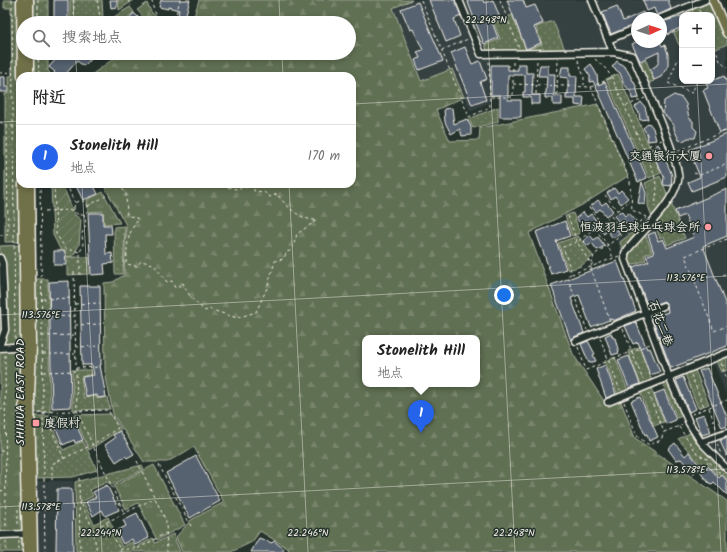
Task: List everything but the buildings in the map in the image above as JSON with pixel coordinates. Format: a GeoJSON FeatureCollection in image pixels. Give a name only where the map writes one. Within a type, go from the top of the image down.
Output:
{"type":"FeatureCollection","features":[{"type":"Feature","properties":{"kind":"main road"},"geometry":{"type":"LineString","coordinates":[[21,0],[21,16]]}},
{"type":"Feature","properties":{"kind":"main road"},"geometry":{"type":"LineString","coordinates":[[29,0],[29,16]]}},
{"type":"Feature","properties":{"kind":"main road"},"geometry":{"type":"LineString","coordinates":[[713,0],[727,33]]}},
{"type":"Feature","properties":{"kind":"main road"},"geometry":{"type":"LineString","coordinates":[[22,60],[22,72]]}},
{"type":"Feature","properties":{"kind":"main road"},"geometry":{"type":"LineString","coordinates":[[29,60],[29,72]]}},
{"type":"Feature","properties":{"kind":"main road","name":"SHIHUA EAST ROAD"},"geometry":{"type":"LineString","coordinates":[[23,188],[26,346],[23,394],[22,534],[26,552]]}},
{"type":"Feature","properties":{"kind":"main road","name":"SHIHUA EAST ROAD"},"geometry":{"type":"LineString","coordinates":[[30,188],[32,346],[30,412],[33,552]]}},
{"type":"Feature","properties":{"kind":"street"},"geometry":{"type":"LineString","coordinates":[[459,0],[481,54],[613,52],[633,56],[672,153],[679,179],[673,195],[650,218],[625,253]]}},
{"type":"Feature","properties":{"kind":"street"},"geometry":{"type":"LineString","coordinates":[[592,0],[613,52]]}},
{"type":"Feature","properties":{"kind":"street"},"geometry":{"type":"LineString","coordinates":[[667,16],[705,0]]}},
{"type":"Feature","properties":{"kind":"street"},"geometry":{"type":"LineString","coordinates":[[608,40],[631,30]]}},
{"type":"Feature","properties":{"kind":"street","name":"石花二巷"},"geometry":{"type":"LineString","coordinates":[[625,253],[625,259],[656,342],[686,416],[701,442],[725,470]]}},
{"type":"Feature","properties":{"kind":"street"},"geometry":{"type":"LineString","coordinates":[[0,258],[2,263],[6,330],[2,347],[26,346]]}},
{"type":"Feature","properties":{"kind":"street"},"geometry":{"type":"LineString","coordinates":[[576,341],[663,306]]}},
{"type":"Feature","properties":{"kind":"street"},"geometry":{"type":"LineString","coordinates":[[608,402],[669,376],[727,354]]}},
{"type":"Feature","properties":{"kind":"street"},"geometry":{"type":"LineString","coordinates":[[701,442],[727,433]]}},
{"type":"Feature","properties":{"kind":"street"},"geometry":{"type":"LineString","coordinates":[[3,534],[22,534]]}},
{"type":"Feature","properties":{"kind":"path"},"geometry":{"type":"LineString","coordinates":[[12,0],[16,378]]}},
{"type":"Feature","properties":{"kind":"path"},"geometry":{"type":"LineString","coordinates":[[38,0],[38,16]]}},
{"type":"Feature","properties":{"kind":"path"},"geometry":{"type":"LineString","coordinates":[[74,0],[74,16]]}},
{"type":"Feature","properties":{"kind":"path"},"geometry":{"type":"LineString","coordinates":[[97,0],[100,16]]}},
{"type":"Feature","properties":{"kind":"path"},"geometry":{"type":"LineString","coordinates":[[128,0],[131,6]]}},
{"type":"Feature","properties":{"kind":"path"},"geometry":{"type":"LineString","coordinates":[[152,0],[153,12],[156,16]]}},
{"type":"Feature","properties":{"kind":"path"},"geometry":{"type":"LineString","coordinates":[[176,16],[180,0]]}},
{"type":"Feature","properties":{"kind":"path"},"geometry":{"type":"LineString","coordinates":[[421,0],[469,117],[490,108],[489,54]]}},
{"type":"Feature","properties":{"kind":"path"},"geometry":{"type":"LineString","coordinates":[[500,0],[521,54]]}},
{"type":"Feature","properties":{"kind":"path"},"geometry":{"type":"LineString","coordinates":[[667,35],[679,30]]}},
{"type":"Feature","properties":{"kind":"path"},"geometry":{"type":"LineString","coordinates":[[442,50],[474,37]]}},
{"type":"Feature","properties":{"kind":"path"},"geometry":{"type":"LineString","coordinates":[[715,48],[720,61],[727,68]]}},
{"type":"Feature","properties":{"kind":"path"},"geometry":{"type":"LineString","coordinates":[[576,53],[584,77],[584,86]]}},
{"type":"Feature","properties":{"kind":"path"},"geometry":{"type":"LineString","coordinates":[[586,53],[599,62],[612,78],[654,173],[657,189],[650,218],[594,255],[591,270],[612,327]]}},
{"type":"Feature","properties":{"kind":"path"},"geometry":{"type":"LineString","coordinates":[[490,97],[513,97],[512,54]]}},
{"type":"Feature","properties":{"kind":"path"},"geometry":{"type":"LineString","coordinates":[[536,94],[537,54]]}},
{"type":"Feature","properties":{"kind":"path"},"geometry":{"type":"LineString","coordinates":[[557,95],[558,54]]}},
{"type":"Feature","properties":{"kind":"path"},"geometry":{"type":"LineString","coordinates":[[679,59],[668,83],[692,93],[696,84]]}},
{"type":"Feature","properties":{"kind":"path"},"geometry":{"type":"LineString","coordinates":[[38,60],[39,72]]}},
{"type":"Feature","properties":{"kind":"path"},"geometry":{"type":"LineString","coordinates":[[0,73],[12,72]]}},
{"type":"Feature","properties":{"kind":"path"},"geometry":{"type":"LineString","coordinates":[[513,84],[591,86],[612,78]]}},
{"type":"Feature","properties":{"kind":"path"},"geometry":{"type":"LineString","coordinates":[[591,86],[630,181],[632,210],[650,218]]}},
{"type":"Feature","properties":{"kind":"path"},"geometry":{"type":"LineString","coordinates":[[624,106],[649,96]]}},
{"type":"Feature","properties":{"kind":"path"},"geometry":{"type":"LineString","coordinates":[[0,122],[7,126],[13,126]]}},
{"type":"Feature","properties":{"kind":"path"},"geometry":{"type":"LineString","coordinates":[[0,235],[8,235],[7,126]]}},
{"type":"Feature","properties":{"kind":"path"},"geometry":{"type":"LineString","coordinates":[[672,153],[727,130]]}},
{"type":"Feature","properties":{"kind":"path"},"geometry":{"type":"LineString","coordinates":[[643,148],[666,138]]}},
{"type":"Feature","properties":{"kind":"path"},"geometry":{"type":"LineString","coordinates":[[694,173],[700,175],[727,164]]}},
{"type":"Feature","properties":{"kind":"path"},"geometry":{"type":"LineString","coordinates":[[40,188],[45,552]]}},
{"type":"Feature","properties":{"kind":"path"},"geometry":{"type":"LineString","coordinates":[[54,188],[56,234],[60,242],[66,248],[80,252]]}},
{"type":"Feature","properties":{"kind":"path"},"geometry":{"type":"LineString","coordinates":[[68,188],[73,200],[76,203]]}},
{"type":"Feature","properties":{"kind":"path"},"geometry":{"type":"LineString","coordinates":[[122,188],[126,194],[127,215],[139,219],[132,226],[127,244],[126,264],[136,266],[141,261],[153,264],[167,282],[172,281],[175,288],[183,283],[191,298],[205,311],[209,309],[237,318],[256,312],[267,288],[275,261],[283,259],[287,252],[292,250],[297,234],[317,220],[309,220],[285,206],[277,194],[270,198],[264,192],[254,190],[254,188]]}},
{"type":"Feature","properties":{"kind":"path"},"geometry":{"type":"LineString","coordinates":[[605,195],[617,210]]}},
{"type":"Feature","properties":{"kind":"path"},"geometry":{"type":"LineString","coordinates":[[80,275],[80,252],[83,245],[82,234],[86,224],[84,214],[87,211],[87,207],[106,196]]}},
{"type":"Feature","properties":{"kind":"path"},"geometry":{"type":"LineString","coordinates":[[572,274],[563,248],[577,242],[632,198]]}},
{"type":"Feature","properties":{"kind":"path"},"geometry":{"type":"LineString","coordinates":[[76,203],[84,202],[87,207]]}},
{"type":"Feature","properties":{"kind":"path"},"geometry":{"type":"LineString","coordinates":[[74,210],[76,203]]}},
{"type":"Feature","properties":{"kind":"path"},"geometry":{"type":"LineString","coordinates":[[588,207],[601,223]]}},
{"type":"Feature","properties":{"kind":"path"},"geometry":{"type":"LineString","coordinates":[[45,211],[74,210],[77,213],[84,214]]}},
{"type":"Feature","properties":{"kind":"path"},"geometry":{"type":"LineString","coordinates":[[568,216],[577,242],[592,266]]}},
{"type":"Feature","properties":{"kind":"path"},"geometry":{"type":"LineString","coordinates":[[610,216],[624,234]]}},
{"type":"Feature","properties":{"kind":"path"},"geometry":{"type":"LineString","coordinates":[[594,228],[608,245],[613,258]]}},
{"type":"Feature","properties":{"kind":"path"},"geometry":{"type":"LineString","coordinates":[[727,239],[685,256],[714,331],[727,326]]}},
{"type":"Feature","properties":{"kind":"path"},"geometry":{"type":"LineString","coordinates":[[589,336],[567,276],[625,253]]}},
{"type":"Feature","properties":{"kind":"path"},"geometry":{"type":"LineString","coordinates":[[74,272],[77,411],[124,513]]}},
{"type":"Feature","properties":{"kind":"path"},"geometry":{"type":"LineString","coordinates":[[722,275],[727,273]]}},
{"type":"Feature","properties":{"kind":"path"},"geometry":{"type":"LineString","coordinates":[[42,299],[74,298]]}},
{"type":"Feature","properties":{"kind":"path"},"geometry":{"type":"LineString","coordinates":[[74,304],[100,303]]}},
{"type":"Feature","properties":{"kind":"path"},"geometry":{"type":"LineString","coordinates":[[42,317],[75,316]]}},
{"type":"Feature","properties":{"kind":"path"},"geometry":{"type":"LineString","coordinates":[[75,325],[101,324]]}},
{"type":"Feature","properties":{"kind":"path"},"geometry":{"type":"LineString","coordinates":[[42,336],[75,335]]}},
{"type":"Feature","properties":{"kind":"path"},"geometry":{"type":"LineString","coordinates":[[576,341],[586,370],[656,342]]}},
{"type":"Feature","properties":{"kind":"path"},"geometry":{"type":"LineString","coordinates":[[75,347],[101,346]]}},
{"type":"Feature","properties":{"kind":"path"},"geometry":{"type":"LineString","coordinates":[[2,347],[5,409],[6,490],[3,534],[6,552]]}},
{"type":"Feature","properties":{"kind":"path"},"geometry":{"type":"LineString","coordinates":[[43,354],[76,354]]}},
{"type":"Feature","properties":{"kind":"path"},"geometry":{"type":"LineString","coordinates":[[718,357],[727,379]]}},
{"type":"Feature","properties":{"kind":"path"},"geometry":{"type":"LineString","coordinates":[[722,366],[727,364]]}},
{"type":"Feature","properties":{"kind":"path"},"geometry":{"type":"LineString","coordinates":[[76,368],[101,367]]}},
{"type":"Feature","properties":{"kind":"path"},"geometry":{"type":"LineString","coordinates":[[689,369],[705,409]]}},
{"type":"Feature","properties":{"kind":"path"},"geometry":{"type":"LineString","coordinates":[[43,372],[76,371]]}},
{"type":"Feature","properties":{"kind":"path"},"geometry":{"type":"LineString","coordinates":[[686,416],[727,400]]}},
{"type":"Feature","properties":{"kind":"path"},"geometry":{"type":"LineString","coordinates":[[708,408],[724,459]]}},
{"type":"Feature","properties":{"kind":"path"},"geometry":{"type":"LineString","coordinates":[[0,409],[5,409]]}},
{"type":"Feature","properties":{"kind":"path"},"geometry":{"type":"LineString","coordinates":[[30,412],[108,410],[118,428],[92,445],[52,464],[52,480]]}},
{"type":"Feature","properties":{"kind":"path"},"geometry":{"type":"LineString","coordinates":[[44,412],[64,459]]}},
{"type":"Feature","properties":{"kind":"path"},"geometry":{"type":"LineString","coordinates":[[679,426],[698,455],[709,461],[718,472],[725,470]]}},
{"type":"Feature","properties":{"kind":"path"},"geometry":{"type":"LineString","coordinates":[[0,450],[5,450]]}},
{"type":"Feature","properties":{"kind":"path"},"geometry":{"type":"LineString","coordinates":[[137,461],[166,521],[167,552]]}},
{"type":"Feature","properties":{"kind":"path"},"geometry":{"type":"LineString","coordinates":[[693,474],[709,461]]}},
{"type":"Feature","properties":{"kind":"path"},"geometry":{"type":"LineString","coordinates":[[159,465],[192,528]]}},
{"type":"Feature","properties":{"kind":"path"},"geometry":{"type":"LineString","coordinates":[[79,478],[80,552]]}},
{"type":"Feature","properties":{"kind":"path"},"geometry":{"type":"LineString","coordinates":[[0,491],[6,490]]}},
{"type":"Feature","properties":{"kind":"path"},"geometry":{"type":"LineString","coordinates":[[79,529],[93,529],[155,498]]}},
{"type":"Feature","properties":{"kind":"path"},"geometry":{"type":"LineString","coordinates":[[79,499],[93,529],[97,552]]}},
{"type":"Feature","properties":{"kind":"path"},"geometry":{"type":"LineString","coordinates":[[18,503],[22,534],[19,552]]}},
{"type":"Feature","properties":{"kind":"path"},"geometry":{"type":"LineString","coordinates":[[107,522],[121,552]]}},
{"type":"Feature","properties":{"kind":"path"},"geometry":{"type":"LineString","coordinates":[[120,549],[137,549],[167,533]]}},
{"type":"Feature","properties":{"kind":"shaded area"},"geometry":{"type":"Polygon","coordinates":[[[412,0],[713,0],[727,34],[727,396],[712,359],[669,376],[617,241],[657,211],[673,195],[679,179],[675,159],[633,56],[613,52],[490,54],[489,103],[470,111],[452,69],[422,82],[393,8],[412,0]]]}},
{"type":"Feature","properties":{"kind":"shaded area"},"geometry":{"type":"Polygon","coordinates":[[[727,433],[727,469],[701,442],[727,433]]]}},
{"type":"Feature","properties":{"kind":"shaded area"},"geometry":{"type":"Polygon","coordinates":[[[32,481],[73,481],[75,552],[33,552],[32,481]]]}},
{"type":"Feature","properties":{"kind":"green space"},"geometry":{"type":"Polygon","coordinates":[[[4,0],[19,0],[19,16],[16,16],[16,60],[20,60],[20,72],[16,72],[16,188],[21,188],[22,242],[5,242],[5,94],[9,93],[9,76],[12,76],[11,8],[4,8],[4,0]]]}},
{"type":"Feature","properties":{"kind":"green space"},"geometry":{"type":"Polygon","coordinates":[[[31,0],[48,0],[48,16],[31,16],[31,0]]]}},
{"type":"Feature","properties":{"kind":"green space"},"geometry":{"type":"Polygon","coordinates":[[[70,0],[102,0],[103,16],[70,16],[70,0]]]}},
{"type":"Feature","properties":{"kind":"green space"},"geometry":{"type":"Polygon","coordinates":[[[118,0],[134,0],[119,10],[118,0]]]}},
{"type":"Feature","properties":{"kind":"green space"},"geometry":{"type":"Polygon","coordinates":[[[199,0],[412,0],[393,8],[421,81],[452,69],[464,97],[436,110],[450,141],[479,140],[480,128],[598,104],[628,176],[582,205],[529,233],[573,354],[606,404],[620,399],[635,438],[727,501],[727,552],[287,552],[289,549],[260,531],[252,542],[231,552],[182,552],[176,537],[191,520],[224,502],[194,447],[167,462],[144,462],[113,414],[105,372],[104,283],[113,282],[124,275],[126,225],[105,188],[356,188],[356,72],[95,72],[112,60],[356,60],[356,16],[194,16],[199,0]]]}},
{"type":"Feature","properties":{"kind":"green space"},"geometry":{"type":"Polygon","coordinates":[[[711,0],[727,40],[727,44],[715,50],[715,12],[690,12],[689,9],[711,0]]]}},
{"type":"Feature","properties":{"kind":"green space"},"geometry":{"type":"Polygon","coordinates":[[[147,3],[151,12],[156,16],[143,16],[137,10],[147,3]]]}},
{"type":"Feature","properties":{"kind":"green space"},"geometry":{"type":"Polygon","coordinates":[[[130,7],[134,12],[130,16],[115,16],[130,7]]]}},
{"type":"Feature","properties":{"kind":"green space"},"geometry":{"type":"Polygon","coordinates":[[[512,15],[526,50],[542,44],[536,27],[553,21],[566,52],[488,52],[485,45],[500,39],[494,23],[512,15]]]}},
{"type":"Feature","properties":{"kind":"green space"},"geometry":{"type":"Polygon","coordinates":[[[679,31],[679,45],[674,33],[679,31]]]}},
{"type":"Feature","properties":{"kind":"green space"},"geometry":{"type":"Polygon","coordinates":[[[31,60],[48,60],[49,72],[31,72],[31,60]]]}},
{"type":"Feature","properties":{"kind":"green space"},"geometry":{"type":"Polygon","coordinates":[[[646,60],[654,81],[646,84],[637,64],[646,60]]]}},
{"type":"Feature","properties":{"kind":"green space"},"geometry":{"type":"Polygon","coordinates":[[[618,74],[661,173],[649,178],[606,79],[618,74]]]}},
{"type":"Feature","properties":{"kind":"green space"},"geometry":{"type":"Polygon","coordinates":[[[498,107],[498,122],[473,128],[469,119],[498,107]]]}},
{"type":"Feature","properties":{"kind":"green space"},"geometry":{"type":"Polygon","coordinates":[[[660,176],[685,238],[667,245],[664,236],[660,238],[648,206],[648,192],[645,183],[660,176]]]}},
{"type":"Feature","properties":{"kind":"green space"},"geometry":{"type":"Polygon","coordinates":[[[51,188],[64,188],[75,215],[81,220],[79,245],[73,256],[64,257],[53,235],[51,188]]]}},
{"type":"Feature","properties":{"kind":"green space"},"geometry":{"type":"Polygon","coordinates":[[[103,192],[120,223],[104,224],[103,211],[88,212],[87,200],[103,192]]]}},
{"type":"Feature","properties":{"kind":"green space"},"geometry":{"type":"Polygon","coordinates":[[[573,213],[580,233],[572,236],[565,216],[573,213]]]}},
{"type":"Feature","properties":{"kind":"green space"},"geometry":{"type":"Polygon","coordinates":[[[642,225],[652,252],[644,255],[646,260],[629,266],[620,242],[642,225]]]}},
{"type":"Feature","properties":{"kind":"green space"},"geometry":{"type":"Polygon","coordinates":[[[125,226],[123,274],[115,274],[114,227],[125,226]]]}},
{"type":"Feature","properties":{"kind":"green space"},"geometry":{"type":"Polygon","coordinates":[[[578,236],[593,256],[581,266],[568,270],[558,243],[578,236]]]}},
{"type":"Feature","properties":{"kind":"green space"},"geometry":{"type":"Polygon","coordinates":[[[24,245],[26,552],[0,552],[0,246],[24,245]]]}},
{"type":"Feature","properties":{"kind":"green space"},"geometry":{"type":"Polygon","coordinates":[[[67,257],[89,257],[89,274],[67,275],[67,257]]]}},
{"type":"Feature","properties":{"kind":"green space"},"geometry":{"type":"Polygon","coordinates":[[[33,279],[48,279],[50,412],[32,413],[33,279]]]}},
{"type":"Feature","properties":{"kind":"green space"},"geometry":{"type":"Polygon","coordinates":[[[639,347],[652,381],[641,385],[628,351],[639,347]]]}},
{"type":"Feature","properties":{"kind":"green space"},"geometry":{"type":"Polygon","coordinates":[[[615,357],[628,391],[618,395],[605,361],[615,357]]]}},
{"type":"Feature","properties":{"kind":"green space"},"geometry":{"type":"Polygon","coordinates":[[[727,357],[727,370],[722,372],[717,361],[727,357]]]}},
{"type":"Feature","properties":{"kind":"green space"},"geometry":{"type":"Polygon","coordinates":[[[72,370],[91,370],[92,374],[81,377],[84,398],[96,396],[97,399],[107,397],[110,409],[73,410],[72,370]]]}},
{"type":"Feature","properties":{"kind":"green space"},"geometry":{"type":"Polygon","coordinates":[[[695,370],[709,404],[698,408],[685,374],[695,370]]]}},
{"type":"Feature","properties":{"kind":"green space"},"geometry":{"type":"Polygon","coordinates":[[[674,380],[687,414],[677,418],[663,384],[674,380]]]}},
{"type":"Feature","properties":{"kind":"green space"},"geometry":{"type":"Polygon","coordinates":[[[651,388],[664,422],[654,426],[640,392],[651,388]]]}},
{"type":"Feature","properties":{"kind":"green space"},"geometry":{"type":"Polygon","coordinates":[[[111,414],[121,429],[89,450],[74,415],[111,414]]]}},
{"type":"Feature","properties":{"kind":"green space"},"geometry":{"type":"Polygon","coordinates":[[[33,416],[63,416],[64,420],[52,426],[63,450],[83,441],[97,470],[73,477],[34,478],[33,416]]]}},
{"type":"Feature","properties":{"kind":"green space"},"geometry":{"type":"Polygon","coordinates":[[[692,432],[702,446],[727,472],[727,480],[722,473],[719,476],[708,464],[704,468],[678,439],[692,432]]]}},
{"type":"Feature","properties":{"kind":"green space"},"geometry":{"type":"Polygon","coordinates":[[[142,465],[144,469],[112,485],[107,482],[90,490],[93,496],[83,501],[94,524],[108,517],[122,547],[132,542],[135,548],[153,538],[155,543],[173,534],[180,552],[76,552],[75,482],[142,465]]]}},
{"type":"Feature","properties":{"kind":"green space"},"geometry":{"type":"Polygon","coordinates":[[[154,465],[185,525],[157,540],[138,503],[126,509],[114,486],[154,465]]]}},
{"type":"Feature","properties":{"kind":"place","name":"交通银行大厦"},"geometry":{"type":"Point","coordinates":[709,156]}},
{"type":"Feature","properties":{"kind":"place","name":"恒波羽毛球乒乓球会所"},"geometry":{"type":"Point","coordinates":[708,227]}},
{"type":"Feature","properties":{"kind":"place","name":"度假村"},"geometry":{"type":"Point","coordinates":[36,423]}},
{"type":"Feature","properties":{"kind":"place","name":"Stonelith Hill"},"geometry":{"type":"Point","coordinates":[421,433]}}]}
